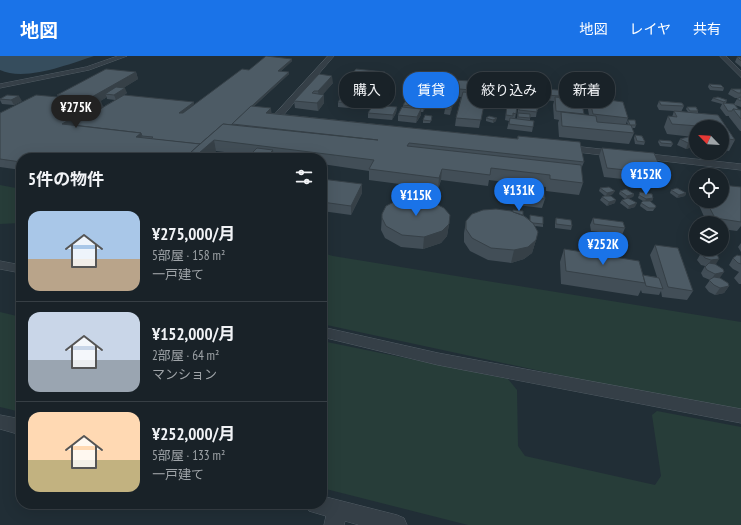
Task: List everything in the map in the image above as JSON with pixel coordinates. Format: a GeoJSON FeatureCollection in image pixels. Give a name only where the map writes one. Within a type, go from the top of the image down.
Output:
{"type":"FeatureCollection","features":[{"type":"Feature","properties":{"kind":"street"},"geometry":{"type":"LineString","coordinates":[[0,86],[86,69],[124,56]]}},
{"type":"Feature","properties":{"kind":"street"},"geometry":{"type":"LineString","coordinates":[[286,117],[278,116],[331,56]]}},
{"type":"Feature","properties":{"kind":"street"},"geometry":{"type":"LineString","coordinates":[[722,56],[741,75]]}},
{"type":"Feature","properties":{"kind":"street"},"geometry":{"type":"LineString","coordinates":[[553,146],[741,167]]}},
{"type":"Feature","properties":{"kind":"street"},"geometry":{"type":"LineString","coordinates":[[0,265],[16,267]]}},
{"type":"Feature","properties":{"kind":"street"},"geometry":{"type":"LineString","coordinates":[[327,333],[438,359],[741,416]]}},
{"type":"Feature","properties":{"kind":"street"},"geometry":{"type":"LineString","coordinates":[[0,422],[16,426]]}},
{"type":"Feature","properties":{"kind":"street"},"geometry":{"type":"LineString","coordinates":[[324,509],[336,517],[397,525]]}},
{"type":"Feature","properties":{"kind":"green space"},"geometry":{"type":"Polygon","coordinates":[[[0,185],[16,188],[16,223],[0,224],[0,185]]]}},
{"type":"Feature","properties":{"kind":"green space"},"geometry":{"type":"Polygon","coordinates":[[[327,254],[741,322],[741,411],[606,385],[327,325],[327,254]]]}},
{"type":"Feature","properties":{"kind":"green space"},"geometry":{"type":"Polygon","coordinates":[[[0,312],[16,316],[16,411],[0,407],[0,312]]]}},
{"type":"Feature","properties":{"kind":"green space"},"geometry":{"type":"Polygon","coordinates":[[[327,342],[508,379],[517,390],[518,446],[525,456],[655,485],[661,476],[652,415],[657,411],[741,427],[741,525],[468,525],[327,489],[327,342]]]}},
{"type":"Feature","properties":{"kind":"water"},"geometry":{"type":"Polygon","coordinates":[[[0,56],[94,56],[60,67],[22,74],[0,70],[0,56]]]}},
{"type":"Feature","properties":{"kind":"building"},"geometry":{"type":"Polygon","coordinates":[[[266,56],[292,59],[278,71],[289,72],[231,125],[223,124],[200,144],[151,139],[153,137],[142,136],[141,133],[73,125],[124,95],[194,102],[179,113],[183,113],[242,69],[249,70],[266,56]]]}},
{"type":"Feature","properties":{"kind":"building"},"geometry":{"type":"Polygon","coordinates":[[[106,69],[136,72],[90,98],[80,97],[77,99],[101,101],[62,124],[141,133],[136,137],[200,144],[191,153],[16,153],[16,161],[0,159],[0,113],[36,95],[69,98],[72,96],[57,95],[106,69]]]}},
{"type":"Feature","properties":{"kind":"building"},"geometry":{"type":"Polygon","coordinates":[[[356,69],[385,72],[353,72],[356,69]]]}},
{"type":"Feature","properties":{"kind":"building"},"geometry":{"type":"Polygon","coordinates":[[[319,74],[332,76],[318,91],[314,91],[312,93],[324,95],[317,103],[294,101],[319,74]]]}},
{"type":"Feature","properties":{"kind":"building"},"geometry":{"type":"Polygon","coordinates":[[[459,80],[467,81],[467,90],[459,89],[459,80]]]}},
{"type":"Feature","properties":{"kind":"building"},"geometry":{"type":"Polygon","coordinates":[[[709,84],[721,85],[724,88],[712,87],[709,84]]]}},
{"type":"Feature","properties":{"kind":"building"},"geometry":{"type":"Polygon","coordinates":[[[116,87],[125,88],[114,95],[105,94],[116,87]]]}},
{"type":"Feature","properties":{"kind":"building"},"geometry":{"type":"Polygon","coordinates":[[[551,89],[559,90],[559,96],[551,95],[551,89]]]}},
{"type":"Feature","properties":{"kind":"building"},"geometry":{"type":"Polygon","coordinates":[[[731,89],[741,89],[741,93],[738,93],[731,89]]]}},
{"type":"Feature","properties":{"kind":"building"},"geometry":{"type":"Polygon","coordinates":[[[463,92],[467,92],[467,108],[483,108],[481,120],[456,118],[463,92]]]}},
{"type":"Feature","properties":{"kind":"building"},"geometry":{"type":"Polygon","coordinates":[[[7,95],[19,96],[11,100],[0,99],[7,95]]]}},
{"type":"Feature","properties":{"kind":"building"},"geometry":{"type":"Polygon","coordinates":[[[555,97],[559,97],[559,108],[583,108],[584,114],[556,111],[555,97]]]}},
{"type":"Feature","properties":{"kind":"building"},"geometry":{"type":"Polygon","coordinates":[[[718,97],[727,100],[724,102],[713,98],[718,97]]]}},
{"type":"Feature","properties":{"kind":"building"},"geometry":{"type":"Polygon","coordinates":[[[615,101],[623,102],[628,118],[593,114],[592,108],[615,108],[615,101]]]}},
{"type":"Feature","properties":{"kind":"building"},"geometry":{"type":"Polygon","coordinates":[[[659,101],[682,103],[684,106],[661,105],[659,101]]]}},
{"type":"Feature","properties":{"kind":"building"},"geometry":{"type":"Polygon","coordinates":[[[723,103],[734,104],[739,110],[733,109],[732,111],[728,111],[723,103]]]}},
{"type":"Feature","properties":{"kind":"building"},"geometry":{"type":"Polygon","coordinates":[[[251,106],[271,108],[266,113],[518,139],[518,136],[580,142],[584,162],[409,143],[407,146],[581,165],[583,183],[550,179],[550,175],[491,168],[490,175],[442,169],[439,178],[369,169],[374,160],[214,140],[199,153],[191,152],[223,124],[378,140],[232,124],[251,106]]]}},
{"type":"Feature","properties":{"kind":"building"},"geometry":{"type":"Polygon","coordinates":[[[397,107],[393,115],[368,113],[371,108],[397,107]]]}},
{"type":"Feature","properties":{"kind":"building"},"geometry":{"type":"Polygon","coordinates":[[[402,107],[421,109],[417,117],[398,115],[402,107]]]}},
{"type":"Feature","properties":{"kind":"building"},"geometry":{"type":"Polygon","coordinates":[[[687,107],[696,107],[698,111],[690,111],[687,107]]]}},
{"type":"Feature","properties":{"kind":"building"},"geometry":{"type":"Polygon","coordinates":[[[507,108],[517,108],[516,114],[513,113],[513,116],[506,115],[507,108]]]}},
{"type":"Feature","properties":{"kind":"building"},"geometry":{"type":"Polygon","coordinates":[[[519,108],[537,108],[537,112],[519,110],[519,108]]]}},
{"type":"Feature","properties":{"kind":"building"},"geometry":{"type":"Polygon","coordinates":[[[733,109],[741,110],[741,119],[733,109]]]}},
{"type":"Feature","properties":{"kind":"building"},"geometry":{"type":"Polygon","coordinates":[[[674,111],[718,115],[721,120],[689,120],[689,125],[672,124],[668,116],[677,117],[674,111]]]}},
{"type":"Feature","properties":{"kind":"building"},"geometry":{"type":"Polygon","coordinates":[[[561,112],[596,116],[597,122],[631,125],[634,133],[562,126],[561,112]]]}},
{"type":"Feature","properties":{"kind":"building"},"geometry":{"type":"Polygon","coordinates":[[[518,113],[530,114],[530,118],[518,117],[518,113]]]}},
{"type":"Feature","properties":{"kind":"building"},"geometry":{"type":"Polygon","coordinates":[[[425,115],[432,116],[431,121],[423,120],[425,115]]]}},
{"type":"Feature","properties":{"kind":"building"},"geometry":{"type":"Polygon","coordinates":[[[489,116],[497,118],[493,120],[486,118],[489,116]]]}},
{"type":"Feature","properties":{"kind":"building"},"geometry":{"type":"Polygon","coordinates":[[[510,118],[534,121],[533,127],[509,124],[510,118]]]}},
{"type":"Feature","properties":{"kind":"building"},"geometry":{"type":"Polygon","coordinates":[[[628,120],[635,120],[636,125],[630,125],[628,120]]]}},
{"type":"Feature","properties":{"kind":"building"},"geometry":{"type":"Polygon","coordinates":[[[729,131],[735,140],[729,139],[729,131]]]}},
{"type":"Feature","properties":{"kind":"building"},"geometry":{"type":"Polygon","coordinates":[[[635,135],[642,136],[645,142],[637,141],[635,135]]]}},
{"type":"Feature","properties":{"kind":"building"},"geometry":{"type":"Polygon","coordinates":[[[688,137],[689,143],[688,143],[680,139],[688,137]]]}},
{"type":"Feature","properties":{"kind":"building"},"geometry":{"type":"Polygon","coordinates":[[[659,140],[671,141],[673,144],[661,143],[659,140]]]}},
{"type":"Feature","properties":{"kind":"building"},"geometry":{"type":"Polygon","coordinates":[[[257,148],[273,150],[270,153],[252,153],[257,148]]]}},
{"type":"Feature","properties":{"kind":"building"},"geometry":{"type":"Polygon","coordinates":[[[602,148],[654,153],[663,174],[607,168],[602,148]]]}},
{"type":"Feature","properties":{"kind":"building"},"geometry":{"type":"Polygon","coordinates":[[[327,180],[362,184],[351,206],[327,203],[327,180]]]}},
{"type":"Feature","properties":{"kind":"building"},"geometry":{"type":"Polygon","coordinates":[[[729,186],[741,187],[741,222],[729,220],[729,216],[714,216],[710,208],[729,208],[729,186]]]}},
{"type":"Feature","properties":{"kind":"building"},"geometry":{"type":"Polygon","coordinates":[[[503,187],[544,192],[545,199],[502,194],[503,187]]]}},
{"type":"Feature","properties":{"kind":"building"},"geometry":{"type":"Polygon","coordinates":[[[508,187],[520,188],[520,189],[508,187]]]}},
{"type":"Feature","properties":{"kind":"building"},"geometry":{"type":"Polygon","coordinates":[[[609,187],[615,191],[607,193],[600,188],[609,187]]]}},
{"type":"Feature","properties":{"kind":"building"},"geometry":{"type":"Polygon","coordinates":[[[677,188],[686,193],[679,195],[671,190],[677,188]]]}},
{"type":"Feature","properties":{"kind":"building"},"geometry":{"type":"Polygon","coordinates":[[[626,189],[634,194],[627,196],[620,191],[626,189]]]}},
{"type":"Feature","properties":{"kind":"building"},"geometry":{"type":"Polygon","coordinates":[[[640,192],[652,194],[653,198],[646,199],[639,195],[640,192]]]}},
{"type":"Feature","properties":{"kind":"building"},"geometry":{"type":"Polygon","coordinates":[[[611,196],[616,200],[609,202],[602,197],[611,196]]]}},
{"type":"Feature","properties":{"kind":"building"},"geometry":{"type":"Polygon","coordinates":[[[408,198],[428,200],[444,208],[450,215],[449,224],[442,231],[424,237],[402,235],[386,226],[382,218],[382,214],[386,206],[396,201],[408,198]]]}},
{"type":"Feature","properties":{"kind":"building"},"geometry":{"type":"Polygon","coordinates":[[[628,198],[637,203],[629,206],[622,200],[628,198]]]}},
{"type":"Feature","properties":{"kind":"building"},"geometry":{"type":"Polygon","coordinates":[[[643,201],[650,201],[656,206],[655,208],[649,208],[641,203],[643,201]]]}},
{"type":"Feature","properties":{"kind":"building"},"geometry":{"type":"Polygon","coordinates":[[[496,209],[511,211],[524,216],[533,223],[538,232],[536,240],[528,247],[514,250],[491,248],[472,238],[466,229],[466,221],[472,214],[483,210],[496,209]]]}},
{"type":"Feature","properties":{"kind":"building"},"geometry":{"type":"Polygon","coordinates":[[[513,210],[523,211],[523,215],[513,212],[513,210]]]}},
{"type":"Feature","properties":{"kind":"building"},"geometry":{"type":"Polygon","coordinates":[[[530,215],[543,217],[543,224],[533,223],[530,221],[530,215]]]}},
{"type":"Feature","properties":{"kind":"building"},"geometry":{"type":"Polygon","coordinates":[[[556,218],[571,220],[572,226],[556,224],[556,218]]]}},
{"type":"Feature","properties":{"kind":"building"},"geometry":{"type":"Polygon","coordinates":[[[593,218],[623,222],[625,228],[594,224],[593,218]]]}},
{"type":"Feature","properties":{"kind":"building"},"geometry":{"type":"Polygon","coordinates":[[[655,245],[678,248],[693,291],[668,287],[655,245]]]}},
{"type":"Feature","properties":{"kind":"building"},"geometry":{"type":"Polygon","coordinates":[[[564,249],[639,261],[645,283],[566,271],[564,249]]]}},
{"type":"Feature","properties":{"kind":"building"},"geometry":{"type":"Polygon","coordinates":[[[737,255],[741,256],[741,264],[733,258],[737,255]]]}},
{"type":"Feature","properties":{"kind":"building"},"geometry":{"type":"Polygon","coordinates":[[[703,256],[718,256],[719,259],[711,260],[703,256]]]}},
{"type":"Feature","properties":{"kind":"building"},"geometry":{"type":"Polygon","coordinates":[[[709,263],[715,264],[723,269],[724,272],[715,274],[707,270],[705,267],[709,263]]]}},
{"type":"Feature","properties":{"kind":"building"},"geometry":{"type":"Polygon","coordinates":[[[643,275],[659,278],[663,289],[646,286],[643,275]]]}},
{"type":"Feature","properties":{"kind":"building"},"geometry":{"type":"Polygon","coordinates":[[[714,277],[720,278],[728,283],[729,286],[720,288],[714,285],[709,280],[714,277]]]}}]}
